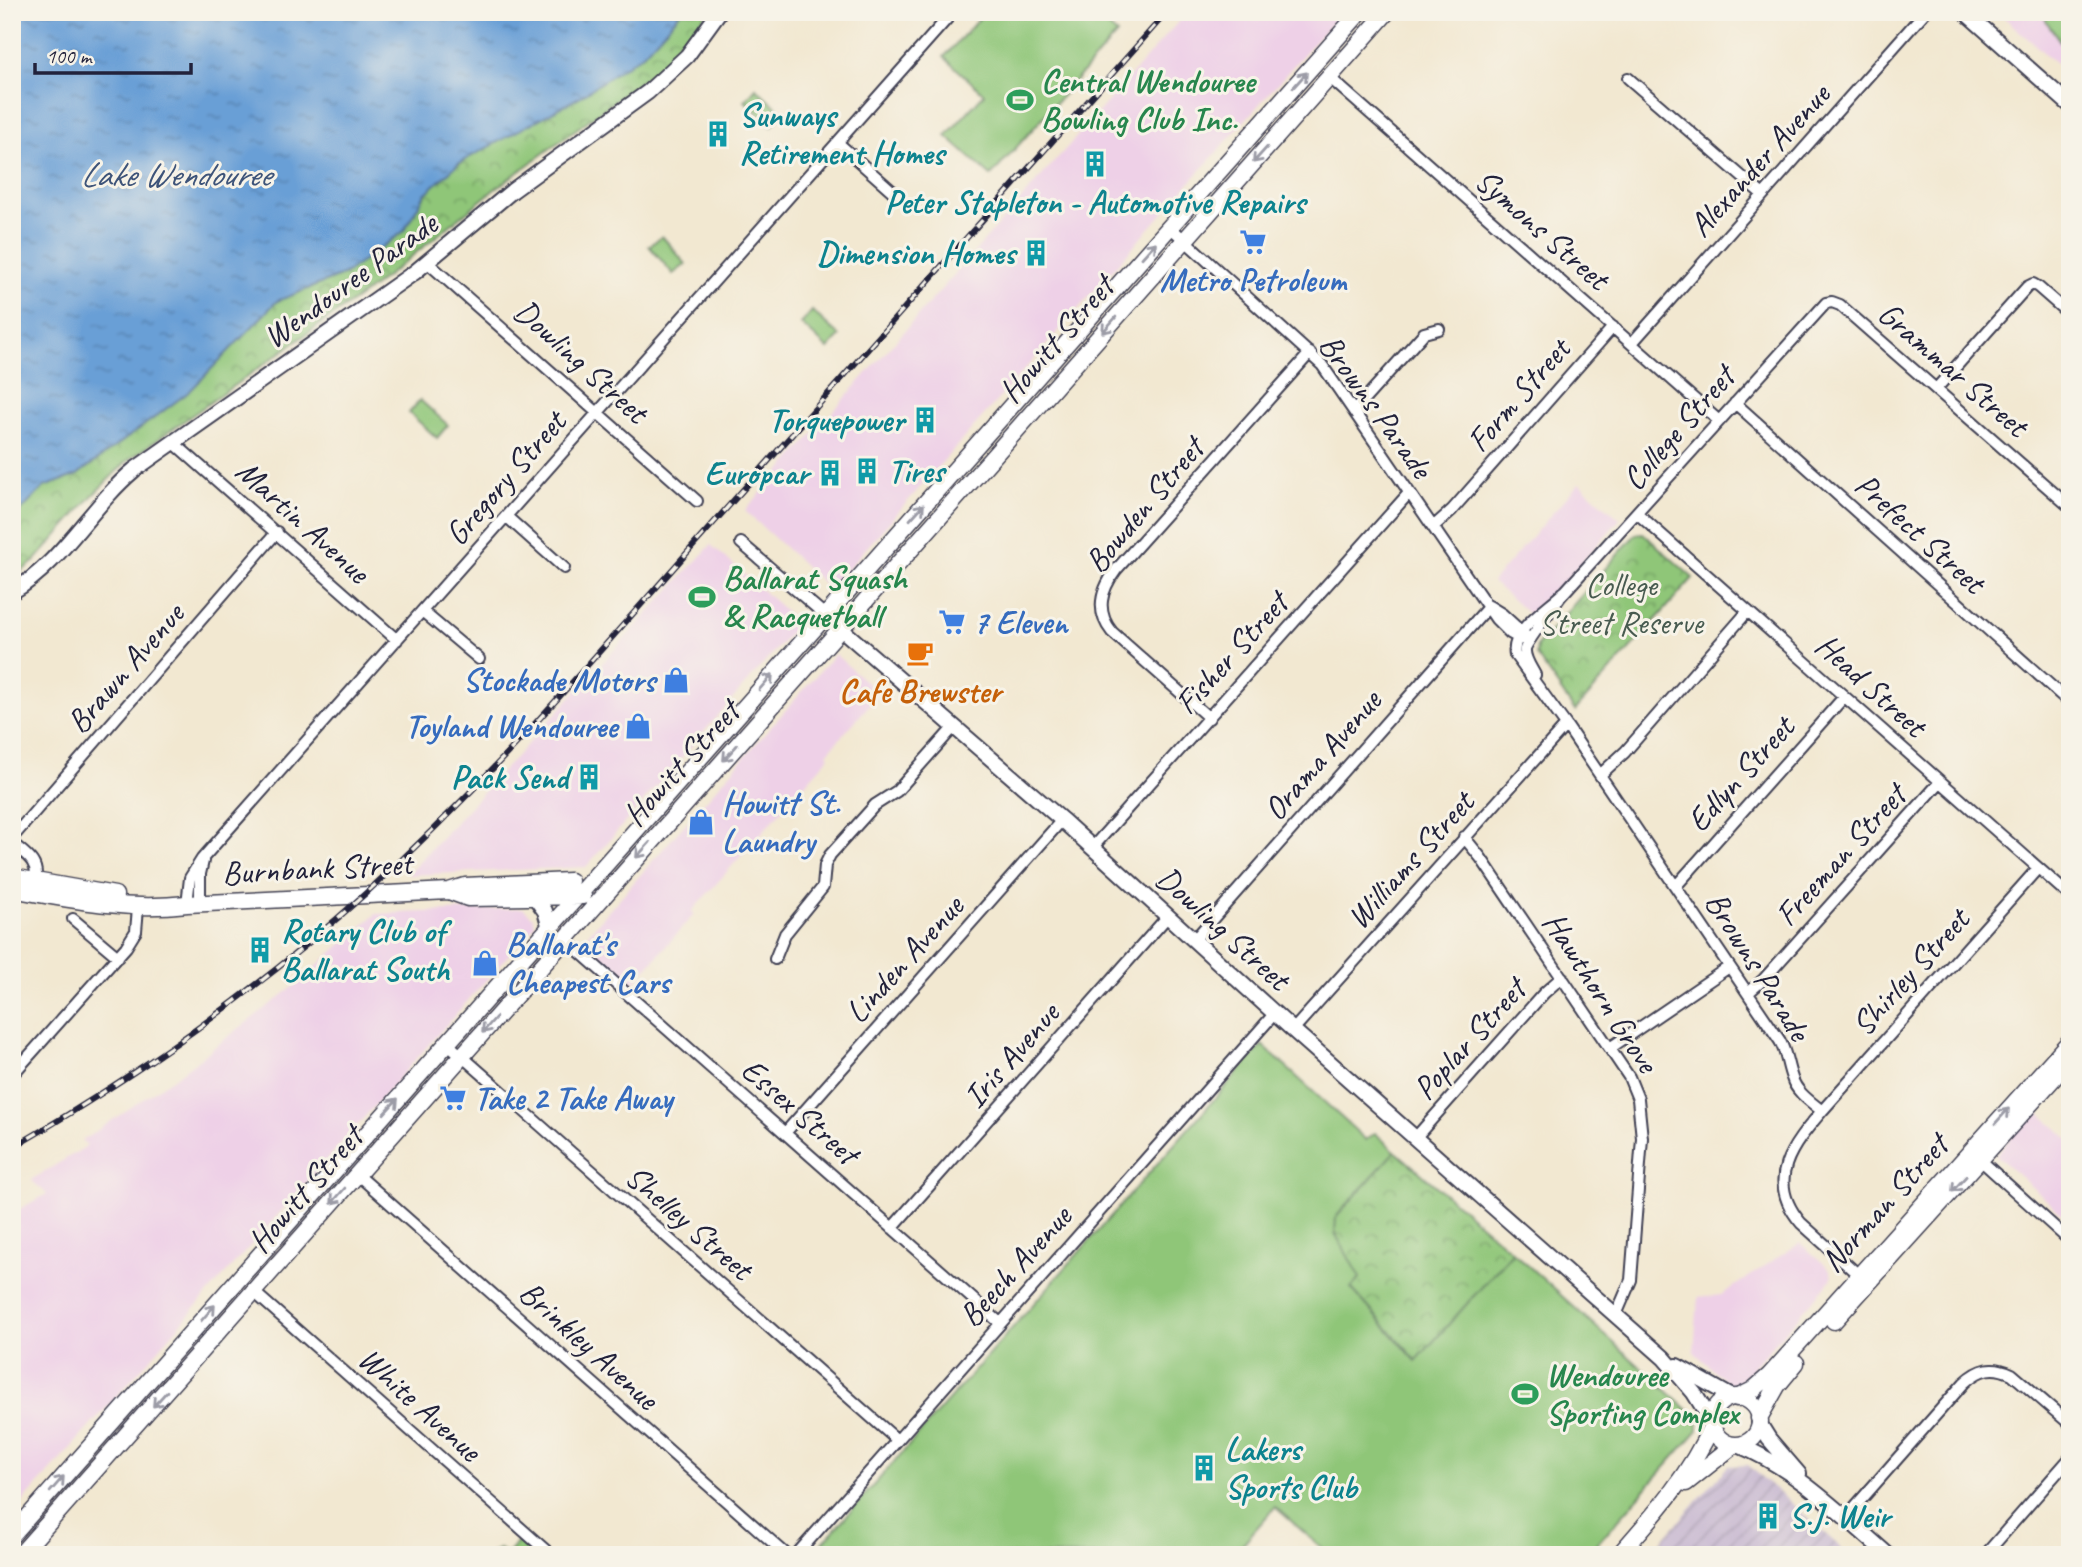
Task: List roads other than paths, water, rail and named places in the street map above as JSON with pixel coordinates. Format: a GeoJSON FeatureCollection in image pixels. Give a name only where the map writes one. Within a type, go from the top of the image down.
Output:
{"type":"FeatureCollection","features":[{"type":"Feature","properties":{"kind":"main road","name":"Howitt Street"},"geometry":{"type":"LineString","coordinates":[[14,1531],[550,929],[575,888],[591,880],[1360,12]]}},
{"type":"Feature","properties":{"kind":"main road","name":"Howitt Street"},"geometry":{"type":"LineString","coordinates":[[20,1555],[1387,12]]}},
{"type":"Feature","properties":{"kind":"main road"},"geometry":{"type":"LineString","coordinates":[[673,788],[687,800]]}},
{"type":"Feature","properties":{"kind":"main road","name":"Burnbank Street"},"geometry":{"type":"LineString","coordinates":[[12,877],[24,887],[83,901],[138,908],[449,891],[465,886],[575,888],[598,900]]}},
{"type":"Feature","properties":{"kind":"main road","name":"Burnbank Street"},"geometry":{"type":"LineString","coordinates":[[24,887],[193,903]]}},
{"type":"Feature","properties":{"kind":"main road","name":"Burnbank Street"},"geometry":{"type":"LineString","coordinates":[[449,891],[468,898],[534,896],[575,888]]}},
{"type":"Feature","properties":{"kind":"main road","name":"Norman Street"},"geometry":{"type":"LineString","coordinates":[[1661,1506],[1711,1462],[1736,1445],[1751,1440],[1757,1432],[1759,1420],[1786,1374],[1864,1280],[2068,1050]]}},
{"type":"Feature","properties":{"kind":"main road","name":"Norman Street"},"geometry":{"type":"LineString","coordinates":[[1619,1555],[1661,1506],[1699,1453],[1714,1412],[1720,1404],[1752,1390],[1769,1376],[1864,1280]]}},
{"type":"Feature","properties":{"kind":"main road"},"geometry":{"type":"LineString","coordinates":[[1735,1398],[1750,1402],[1759,1420]]}},
{"type":"Feature","properties":{"kind":"main road"},"geometry":{"type":"LineString","coordinates":[[1712,1423],[1719,1439],[1736,1445]]}},
{"type":"Feature","properties":{"kind":"street","name":"Wendouree Parade"},"geometry":{"type":"LineString","coordinates":[[12,592],[39,573],[120,482],[427,262],[512,191],[662,81],[699,42],[719,12]]}},
{"type":"Feature","properties":{"kind":"street","name":"Gregory Street"},"geometry":{"type":"LineString","coordinates":[[193,903],[190,878],[209,852],[953,12]]}},
{"type":"Feature","properties":{"kind":"street","name":"Alexander Avenue"},"geometry":{"type":"LineString","coordinates":[[1632,343],[1926,12]]}},
{"type":"Feature","properties":{"kind":"street"},"geometry":{"type":"LineString","coordinates":[[1965,12],[2070,105]]}},
{"type":"Feature","properties":{"kind":"street","name":"Symons Street"},"geometry":{"type":"LineString","coordinates":[[1329,77],[1719,421]]}},
{"type":"Feature","properties":{"kind":"street"},"geometry":{"type":"LineString","coordinates":[[1628,78],[1763,195]]}},
{"type":"Feature","properties":{"kind":"street"},"geometry":{"type":"LineString","coordinates":[[838,143],[899,197]]}},
{"type":"Feature","properties":{"kind":"street","name":"Browns Parade"},"geometry":{"type":"LineString","coordinates":[[1170,227],[1326,369],[1489,606],[1502,614],[1522,636],[1514,646],[1515,655],[1566,724],[1748,993],[1783,1047],[1796,1087],[1822,1111]]}},
{"type":"Feature","properties":{"kind":"street","name":"Dowling Street"},"geometry":{"type":"LineString","coordinates":[[427,262],[697,502]]}},
{"type":"Feature","properties":{"kind":"street"},"geometry":{"type":"LineString","coordinates":[[1936,389],[2032,280],[2070,315]]}},
{"type":"Feature","properties":{"kind":"street","name":"Grammar Street"},"geometry":{"type":"LineString","coordinates":[[1832,302],[1840,305],[2070,507]]}},
{"type":"Feature","properties":{"kind":"street","name":"College Street"},"geometry":{"type":"LineString","coordinates":[[1522,636],[1546,620],[1564,592],[1621,528],[1638,514],[1819,309],[1832,302]]}},
{"type":"Feature","properties":{"kind":"street","name":"Form Street"},"geometry":{"type":"LineString","coordinates":[[1433,527],[1452,510],[1613,327]]}},
{"type":"Feature","properties":{"kind":"street"},"geometry":{"type":"LineString","coordinates":[[1354,411],[1424,333],[1439,329]]}},
{"type":"Feature","properties":{"kind":"street","name":"Bowden Street"},"geometry":{"type":"LineString","coordinates":[[1209,718],[1112,632],[1103,618],[1102,592],[1116,570],[1310,353]]}},
{"type":"Feature","properties":{"kind":"street","name":"Prefect Street"},"geometry":{"type":"LineString","coordinates":[[1735,403],[2070,703]]}},
{"type":"Feature","properties":{"kind":"street","name":"Martin Avenue"},"geometry":{"type":"LineString","coordinates":[[173,442],[397,640]]}},
{"type":"Feature","properties":{"kind":"street","name":"Fisher Street"},"geometry":{"type":"LineString","coordinates":[[1093,848],[1409,493]]}},
{"type":"Feature","properties":{"kind":"street","name":"Head Street"},"geometry":{"type":"LineString","coordinates":[[1638,514],[2070,896]]}},
{"type":"Feature","properties":{"kind":"street"},"geometry":{"type":"LineString","coordinates":[[507,517],[564,568]]}},
{"type":"Feature","properties":{"kind":"street","name":"Brawn Avenue"},"geometry":{"type":"LineString","coordinates":[[12,841],[277,532]]}},
{"type":"Feature","properties":{"kind":"street","name":"Dowling Street"},"geometry":{"type":"LineString","coordinates":[[741,543],[953,729],[1062,820],[1293,1030],[1664,1358],[1695,1393],[1712,1423]]}},
{"type":"Feature","properties":{"kind":"street","name":"Orama Avenue"},"geometry":{"type":"LineString","coordinates":[[1195,940],[1489,606]]}},
{"type":"Feature","properties":{"kind":"street"},"geometry":{"type":"LineString","coordinates":[[422,611],[478,659]]}},
{"type":"Feature","properties":{"kind":"street"},"geometry":{"type":"LineString","coordinates":[[1600,775],[1625,752],[1748,611]]}},
{"type":"Feature","properties":{"kind":"street","name":"Edlyn Street"},"geometry":{"type":"LineString","coordinates":[[1676,886],[1844,697]]}},
{"type":"Feature","properties":{"kind":"street","name":"Williams Street"},"geometry":{"type":"LineString","coordinates":[[1293,1030],[1566,724]]}},
{"type":"Feature","properties":{"kind":"street"},"geometry":{"type":"LineString","coordinates":[[775,959],[785,934],[823,887],[825,866],[830,855],[875,805],[897,791],[953,729]]}},
{"type":"Feature","properties":{"kind":"street","name":"Freeman Street"},"geometry":{"type":"LineString","coordinates":[[1748,993],[1764,979],[1940,782]]}},
{"type":"Feature","properties":{"kind":"street","name":"Linden Avenue"},"geometry":{"type":"LineString","coordinates":[[785,1133],[1062,820]]}},
{"type":"Feature","properties":{"kind":"street","name":"Hawthorn Grove"},"geometry":{"type":"LineString","coordinates":[[1464,837],[1610,1048],[1636,1092],[1642,1125],[1631,1280],[1616,1315]]}},
{"type":"Feature","properties":{"kind":"street"},"geometry":{"type":"LineString","coordinates":[[12,841],[35,864],[37,870],[24,887]]}},
{"type":"Feature","properties":{"kind":"street","name":"Shirley Street"},"geometry":{"type":"LineString","coordinates":[[1822,1111],[2038,868]]}},
{"type":"Feature","properties":{"kind":"street"},"geometry":{"type":"LineString","coordinates":[[591,880],[598,900]]}},
{"type":"Feature","properties":{"kind":"street"},"geometry":{"type":"LineString","coordinates":[[534,896],[545,911],[550,929]]}},
{"type":"Feature","properties":{"kind":"street"},"geometry":{"type":"LineString","coordinates":[[12,1075],[118,957],[136,931],[138,908]]}},
{"type":"Feature","properties":{"kind":"street","name":"Iris Avenue"},"geometry":{"type":"LineString","coordinates":[[892,1228],[1168,916]]}},
{"type":"Feature","properties":{"kind":"street"},"geometry":{"type":"LineString","coordinates":[[73,919],[118,957]]}},
{"type":"Feature","properties":{"kind":"street","name":"Essex Street"},"geometry":{"type":"LineString","coordinates":[[565,939],[1000,1323]]}},
{"type":"Feature","properties":{"kind":"street"},"geometry":{"type":"LineString","coordinates":[[1610,1048],[1729,967]]}},
{"type":"Feature","properties":{"kind":"street","name":"Poplar Street"},"geometry":{"type":"LineString","coordinates":[[1416,1137],[1544,993],[1562,977]]}},
{"type":"Feature","properties":{"kind":"street","name":"Beech Avenue"},"geometry":{"type":"LineString","coordinates":[[796,1555],[1275,1013]]}},
{"type":"Feature","properties":{"kind":"street","name":"Shelley Street"},"geometry":{"type":"LineString","coordinates":[[446,1043],[897,1440]]}},
{"type":"Feature","properties":{"kind":"street"},"geometry":{"type":"LineString","coordinates":[[1822,1111],[1790,1152],[1784,1174],[1785,1196],[1793,1214],[1801,1223],[1864,1280]]}},
{"type":"Feature","properties":{"kind":"street"},"geometry":{"type":"LineString","coordinates":[[1975,1156],[2070,1241]]}},
{"type":"Feature","properties":{"kind":"street","name":"Brinkley Avenue"},"geometry":{"type":"LineString","coordinates":[[358,1175],[787,1555]]}},
{"type":"Feature","properties":{"kind":"street","name":"White Avenue"},"geometry":{"type":"LineString","coordinates":[[254,1292],[551,1555]]}},
{"type":"Feature","properties":{"kind":"street","name":"Dowling Street"},"geometry":{"type":"LineString","coordinates":[[1664,1358],[1735,1398]]}},
{"type":"Feature","properties":{"kind":"street"},"geometry":{"type":"LineString","coordinates":[[1845,1518],[1964,1382],[1980,1370],[2001,1369],[2012,1374],[2070,1424]]}},
{"type":"Feature","properties":{"kind":"street"},"geometry":{"type":"LineString","coordinates":[[1759,1420],[1786,1460],[1814,1491],[1888,1555]]}},
{"type":"Feature","properties":{"kind":"street"},"geometry":{"type":"LineString","coordinates":[[1736,1445],[1768,1460],[1814,1491]]}},
{"type":"Feature","properties":{"kind":"street"},"geometry":{"type":"LineString","coordinates":[[1984,1555],[2070,1458]]}},
{"type":"Feature","properties":{"kind":"water","name":"Lake Wendouree"},"geometry":{"type":"Polygon","coordinates":[[[12,12],[681,12],[643,54],[578,98],[459,163],[425,194],[404,231],[345,274],[277,301],[190,391],[77,475],[44,487],[12,520],[12,12]]]}},
{"type":"Feature","properties":{"kind":"railway"},"geometry":{"type":"LineString","coordinates":[[12,1148],[105,1091],[239,998],[325,929],[441,822],[560,696],[1167,12]]}},
{"type":"Feature","properties":{"kind":"place","name":"Central Wendouree Bowling Club Inc."},"geometry":{"type":"Point","coordinates":[1020,100]}},
{"type":"Feature","properties":{"kind":"place","name":"Sunways Retirement Homes"},"geometry":{"type":"Point","coordinates":[718,134]}},
{"type":"Feature","properties":{"kind":"place","name":"Peter Stapleton - Automotive Repairs"},"geometry":{"type":"Point","coordinates":[1095,164]}},
{"type":"Feature","properties":{"kind":"place","name":"Metro Petroleum"},"geometry":{"type":"Point","coordinates":[1253,242]}},
{"type":"Feature","properties":{"kind":"place","name":"Dimension Homes"},"geometry":{"type":"Point","coordinates":[1036,253]}},
{"type":"Feature","properties":{"kind":"place","name":"Torquepower"},"geometry":{"type":"Point","coordinates":[925,420]}},
{"type":"Feature","properties":{"kind":"place","name":"Tires"},"geometry":{"type":"Point","coordinates":[867,471]}},
{"type":"Feature","properties":{"kind":"place","name":"Europcar"},"geometry":{"type":"Point","coordinates":[830,473]}},
{"type":"Feature","properties":{"kind":"place","name":"Ballarat Squash & Racquetball"},"geometry":{"type":"Point","coordinates":[702,597]}},
{"type":"Feature","properties":{"kind":"place","name":"7 Eleven"},"geometry":{"type":"Point","coordinates":[952,622]}},
{"type":"Feature","properties":{"kind":"place","name":"Cafe Brewster"},"geometry":{"type":"Point","coordinates":[920,653]}},
{"type":"Feature","properties":{"kind":"place","name":"Stockade Motors"},"geometry":{"type":"Point","coordinates":[676,680]}},
{"type":"Feature","properties":{"kind":"place","name":"Toyland Wendouree"},"geometry":{"type":"Point","coordinates":[638,726]}},
{"type":"Feature","properties":{"kind":"place","name":"Pack Send"},"geometry":{"type":"Point","coordinates":[589,777]}},
{"type":"Feature","properties":{"kind":"place","name":"Howitt St. Laundry"},"geometry":{"type":"Point","coordinates":[701,822]}},
{"type":"Feature","properties":{"kind":"place","name":"Rotary Club of Ballarat South"},"geometry":{"type":"Point","coordinates":[260,950]}},
{"type":"Feature","properties":{"kind":"place","name":"Ballarat's Cheapest Cars"},"geometry":{"type":"Point","coordinates":[485,963]}},
{"type":"Feature","properties":{"kind":"place","name":"Take 2 Take Away"},"geometry":{"type":"Point","coordinates":[453,1098]}},
{"type":"Feature","properties":{"kind":"place","name":"Wendouree Sporting Complex"},"geometry":{"type":"Point","coordinates":[1525,1394]}},
{"type":"Feature","properties":{"kind":"place","name":"Lakers Sports Club"},"geometry":{"type":"Point","coordinates":[1204,1468]}},
{"type":"Feature","properties":{"kind":"place","name":"S.J. Weir"},"geometry":{"type":"Point","coordinates":[1768,1516]}},
{"type":"Feature","properties":{"kind":"park label","name":"College Street Reserve"},"geometry":{"type":"Point","coordinates":[1621,604]}}]}
